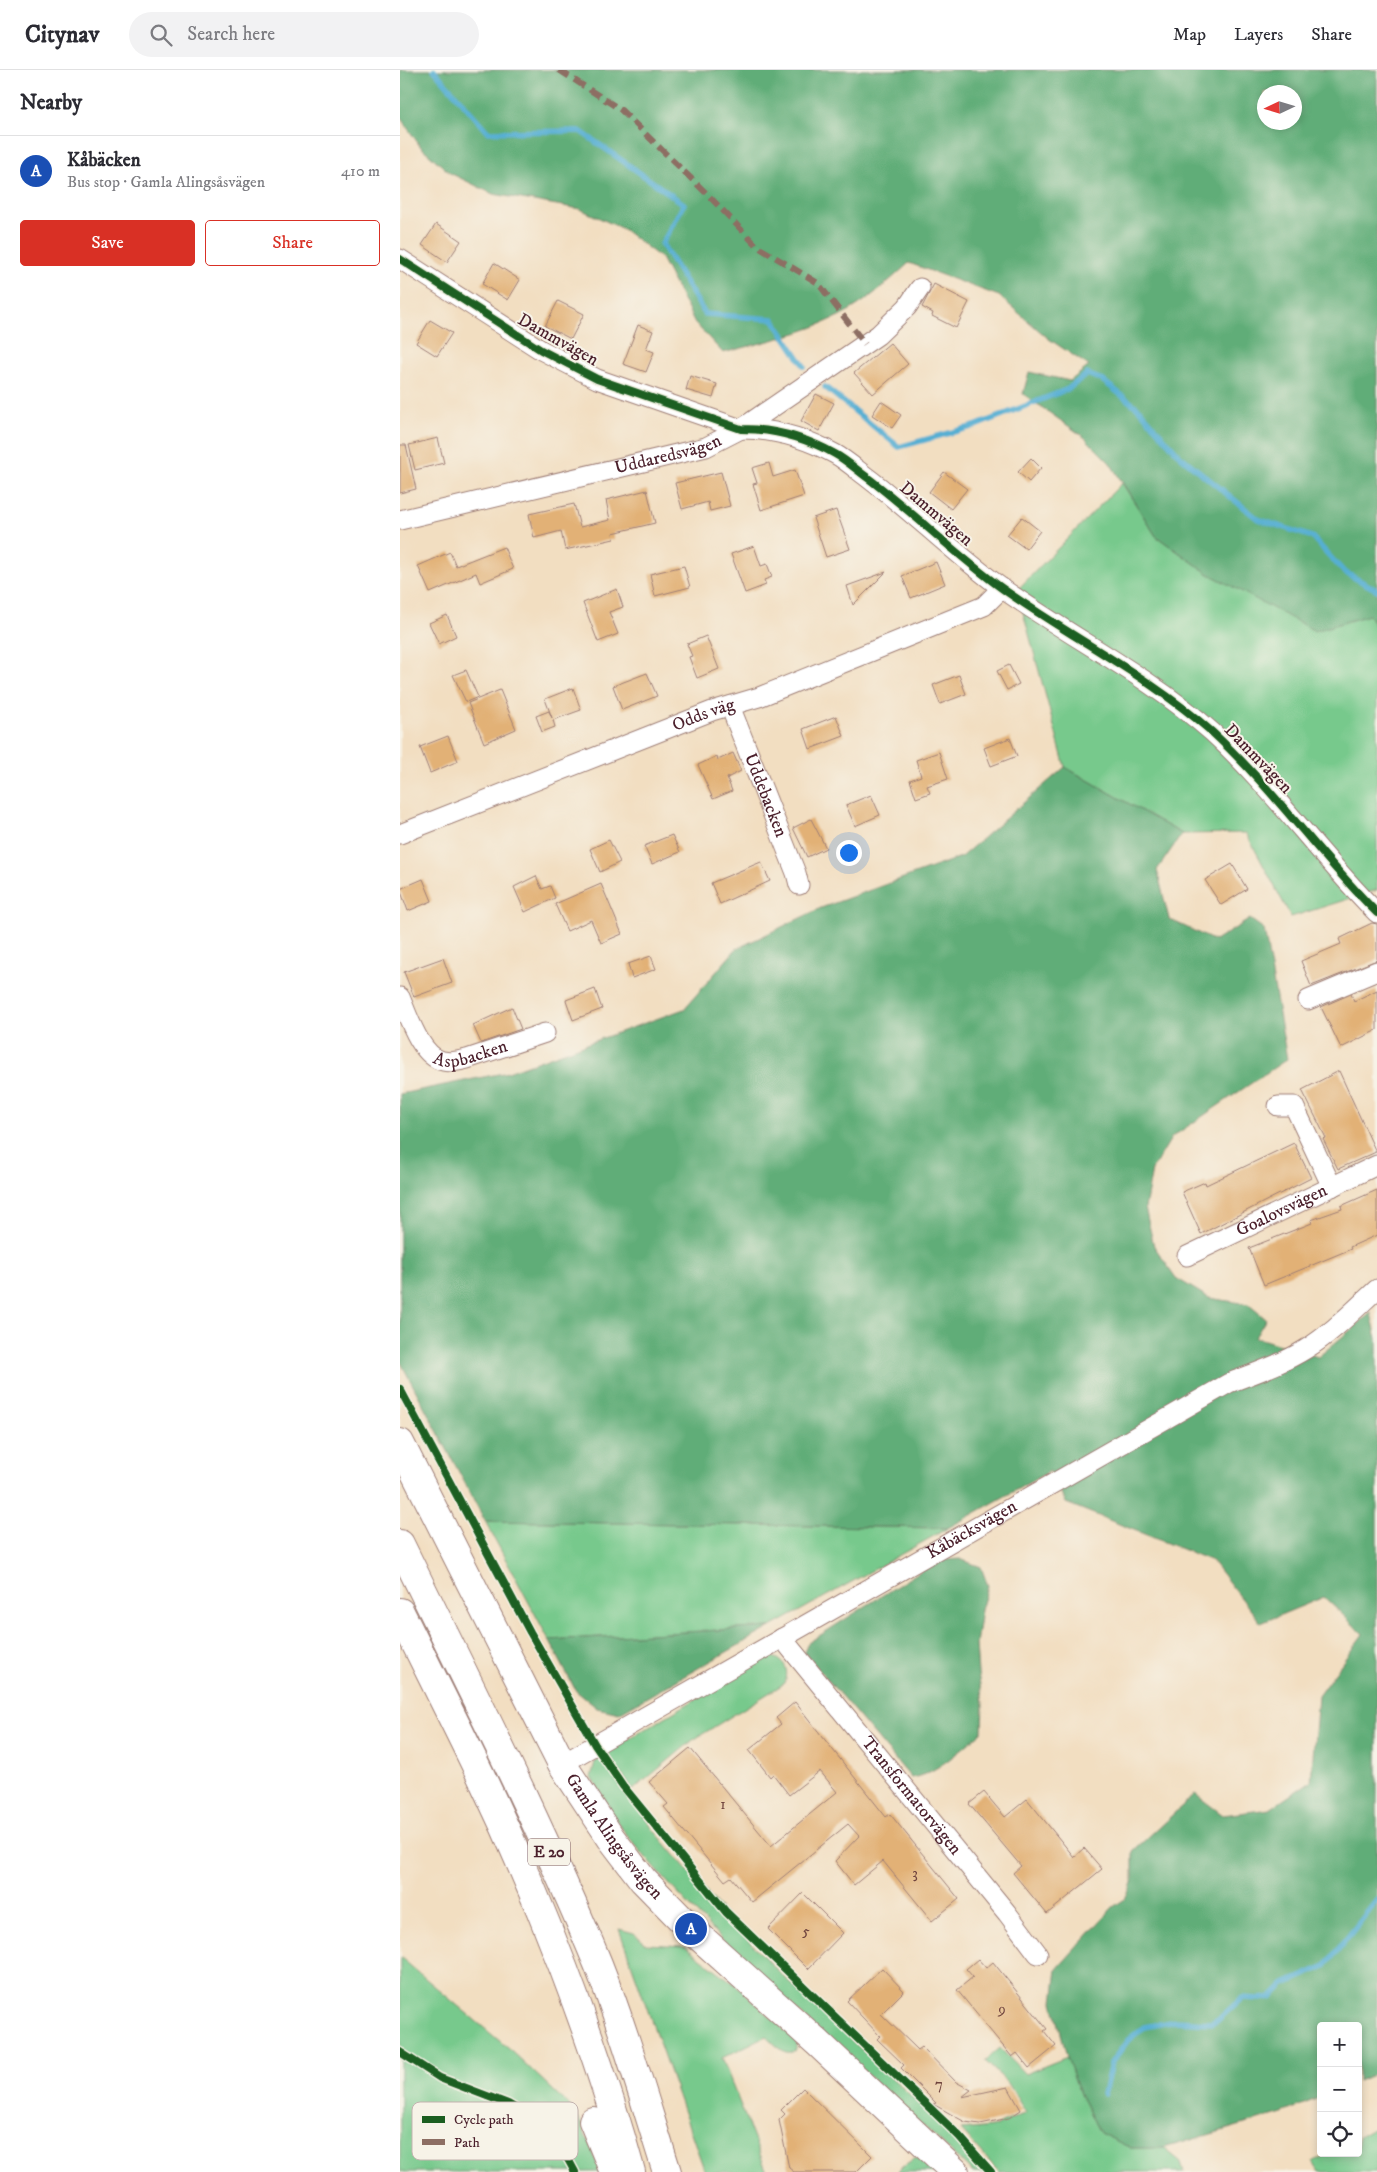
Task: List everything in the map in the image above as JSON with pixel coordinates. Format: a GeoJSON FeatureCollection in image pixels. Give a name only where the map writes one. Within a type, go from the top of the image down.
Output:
{"type":"FeatureCollection","features":[{"type":"Feature","properties":{"kind":"main road","name":"Gamla Alingsåsvägen"},"geometry":{"type":"LineString","coordinates":[[400,1443],[562,1764],[594,1813],[643,1880],[691,1929],[818,2043],[955,2172]]}},
{"type":"Feature","properties":{"kind":"main road","name":"E 20"},"geometry":{"type":"LineString","coordinates":[[400,1544],[526,1798],[598,1966],[628,2050],[667,2172]]}},
{"type":"Feature","properties":{"kind":"main road","name":"E 20"},"geometry":{"type":"LineString","coordinates":[[400,1612],[480,1773],[535,1897],[582,2021],[631,2172]]}},
{"type":"Feature","properties":{"kind":"main road"},"geometry":{"type":"LineString","coordinates":[[593,2121],[614,2172]]}},
{"type":"Feature","properties":{"kind":"street","name":"Dammvägen"},"geometry":{"type":"LineString","coordinates":[[400,259],[541,350],[597,379],[741,429],[765,429],[810,442],[836,454],[880,487],[1002,588],[1177,702],[1213,733],[1259,778],[1357,893],[1377,912]]}},
{"type":"Feature","properties":{"kind":"street","name":"Uddaredsvägen"},"geometry":{"type":"LineString","coordinates":[[400,520],[706,447],[741,429],[878,336],[906,307],[920,288]]}},
{"type":"Feature","properties":{"kind":"street","name":"Odds väg"},"geometry":{"type":"LineString","coordinates":[[400,834],[712,710],[759,697],[984,606],[1002,588]]}},
{"type":"Feature","properties":{"kind":"street","name":"Uddebacken"},"geometry":{"type":"LineString","coordinates":[[730,706],[796,873],[799,885]]}},
{"type":"Feature","properties":{"kind":"street"},"geometry":{"type":"LineString","coordinates":[[1308,1000],[1377,971]]}},
{"type":"Feature","properties":{"kind":"street","name":"Aspbacken"},"geometry":{"type":"LineString","coordinates":[[400,997],[422,1045],[442,1061],[454,1062],[467,1059],[545,1033]]}},
{"type":"Feature","properties":{"kind":"street"},"geometry":{"type":"LineString","coordinates":[[1278,1106],[1294,1106],[1332,1187]]}},
{"type":"Feature","properties":{"kind":"street","name":"Goalovsvägen"},"geometry":{"type":"LineString","coordinates":[[1187,1256],[1377,1165]]}},
{"type":"Feature","properties":{"kind":"street","name":"Kåbäcksvägen"},"geometry":{"type":"LineString","coordinates":[[562,1764],[1228,1383],[1288,1360],[1324,1337],[1377,1289]]}},
{"type":"Feature","properties":{"kind":"street","name":"Transformatorvägen"},"geometry":{"type":"LineString","coordinates":[[782,1638],[1007,1912],[1038,1954]]}},
{"type":"Feature","properties":{"kind":"green space"},"geometry":{"type":"Polygon","coordinates":[[[400,70],[1377,70],[1377,628],[1369,615],[1315,631],[1209,574],[1156,536],[1110,463],[1084,437],[1023,394],[1029,372],[1070,381],[1089,366],[1049,339],[999,296],[909,263],[868,298],[841,315],[798,332],[723,353],[695,323],[661,258],[623,229],[580,209],[493,194],[450,173],[420,146],[400,117],[400,70]]]}},
{"type":"Feature","properties":{"kind":"green space"},"geometry":{"type":"Polygon","coordinates":[[[1122,483],[1156,536],[1209,574],[1244,592],[1369,615],[1377,628],[1377,890],[1291,917],[1246,833],[1182,834],[1065,767],[1017,590],[1122,483]]]}},
{"type":"Feature","properties":{"kind":"green space"},"geometry":{"type":"Polygon","coordinates":[[[1065,767],[1182,834],[1157,870],[1169,919],[1215,941],[1250,919],[1264,929],[1287,1059],[1172,1137],[1152,1170],[1145,1208],[1154,1246],[1176,1278],[1209,1298],[1248,1304],[1266,1319],[1255,1337],[1318,1357],[1371,1313],[1377,1339],[1377,2073],[1362,2079],[1362,2022],[1317,2022],[1317,2099],[1282,2113],[1164,2148],[1131,2148],[1100,2133],[1080,2094],[1067,2057],[1053,2002],[1057,1969],[1113,1907],[1125,1899],[1133,1881],[1133,1851],[1195,1794],[1223,1815],[1270,1809],[1311,1781],[1318,1696],[1363,1634],[1324,1597],[1261,1623],[1212,1561],[1066,1503],[1050,1471],[948,1528],[485,1521],[400,1361],[400,1094],[508,1072],[684,1009],[736,949],[821,908],[961,857],[1065,767]]]}},
{"type":"Feature","properties":{"kind":"green space"},"geometry":{"type":"Polygon","coordinates":[[[485,1521],[948,1528],[771,1627],[549,1640],[485,1521]]]}},
{"type":"Feature","properties":{"kind":"green space"},"geometry":{"type":"Polygon","coordinates":[[[960,1559],[981,1567],[988,1586],[981,1610],[976,1644],[983,1703],[982,1732],[930,1772],[911,1778],[804,1652],[808,1643],[925,1568],[941,1560],[960,1559]]]}},
{"type":"Feature","properties":{"kind":"green space"},"geometry":{"type":"Polygon","coordinates":[[[771,1627],[619,1713],[597,1708],[576,1691],[549,1640],[771,1627]]]}},
{"type":"Feature","properties":{"kind":"green space"},"geometry":{"type":"Polygon","coordinates":[[[772,1657],[781,1661],[785,1667],[787,1674],[785,1683],[693,1740],[633,1790],[606,1752],[764,1659],[772,1657]]]}},
{"type":"Feature","properties":{"kind":"green space"},"geometry":{"type":"Polygon","coordinates":[[[602,1758],[653,1829],[732,1923],[782,1975],[937,2120],[987,2172],[972,2172],[747,1963],[674,1889],[639,1850],[607,1809],[609,1807],[591,1777],[595,1762],[602,1758]]]}},
{"type":"Feature","properties":{"kind":"green space"},"geometry":{"type":"Polygon","coordinates":[[[619,1929],[634,1933],[646,1944],[685,1946],[741,1989],[796,2041],[796,2050],[788,2052],[780,2049],[766,2036],[722,2058],[767,2172],[705,2172],[619,1929]]]}},
{"type":"Feature","properties":{"kind":"green space"},"geometry":{"type":"Polygon","coordinates":[[[400,1957],[515,2054],[565,2102],[412,2102],[412,2160],[578,2160],[578,2117],[601,2172],[400,2172],[400,1957]]]}},
{"type":"Feature","properties":{"kind":"green space"},"geometry":{"type":"Polygon","coordinates":[[[1000,2048],[1025,2074],[1067,2057],[1080,2094],[1100,2133],[1131,2148],[1164,2148],[1181,2162],[1184,2172],[999,2172],[961,2130],[992,2127],[1026,2113],[1008,2083],[985,2061],[1000,2048]]]}},
{"type":"Feature","properties":{"kind":"green space"},"geometry":{"type":"Polygon","coordinates":[[[1374,2128],[1377,2132],[1377,2172],[1319,2172],[1313,2162],[1321,2157],[1362,2157],[1362,2135],[1374,2128]]]}},
{"type":"Feature","properties":{"kind":"green space"},"geometry":{"type":"Polygon","coordinates":[[[915,2158],[926,2161],[936,2172],[898,2172],[915,2158]]]}},
{"type":"Feature","properties":{"kind":"building"},"geometry":{"type":"Polygon","coordinates":[[[436,224],[461,241],[447,262],[422,245],[436,224]]]}},
{"type":"Feature","properties":{"kind":"building"},"geometry":{"type":"Polygon","coordinates":[[[494,263],[520,280],[508,300],[482,284],[494,263]]]}},
{"type":"Feature","properties":{"kind":"building"},"geometry":{"type":"Polygon","coordinates":[[[934,284],[969,302],[956,328],[932,316],[933,313],[922,307],[934,284]]]}},
{"type":"Feature","properties":{"kind":"building"},"geometry":{"type":"Polygon","coordinates":[[[558,301],[584,314],[571,339],[545,326],[558,301]]]}},
{"type":"Feature","properties":{"kind":"building"},"geometry":{"type":"Polygon","coordinates":[[[430,320],[452,333],[437,356],[416,343],[430,320]]]}},
{"type":"Feature","properties":{"kind":"building"},"geometry":{"type":"Polygon","coordinates":[[[638,325],[653,331],[646,349],[654,352],[646,372],[623,364],[638,325]]]}},
{"type":"Feature","properties":{"kind":"building"},"geometry":{"type":"Polygon","coordinates":[[[890,343],[908,364],[873,394],[854,373],[890,343]]]}},
{"type":"Feature","properties":{"kind":"building"},"geometry":{"type":"Polygon","coordinates":[[[690,376],[717,384],[713,398],[686,390],[690,376]]]}},
{"type":"Feature","properties":{"kind":"building"},"geometry":{"type":"Polygon","coordinates":[[[816,394],[834,403],[819,431],[801,421],[816,394]]]}},
{"type":"Feature","properties":{"kind":"building"},"geometry":{"type":"Polygon","coordinates":[[[881,401],[901,415],[892,428],[872,415],[881,401]]]}},
{"type":"Feature","properties":{"kind":"building"},"geometry":{"type":"Polygon","coordinates":[[[438,438],[444,463],[415,470],[409,445],[438,438]]]}},
{"type":"Feature","properties":{"kind":"building"},"geometry":{"type":"Polygon","coordinates":[[[400,445],[406,445],[416,489],[400,493],[400,445]]]}},
{"type":"Feature","properties":{"kind":"building"},"geometry":{"type":"Polygon","coordinates":[[[1031,458],[1041,468],[1029,482],[1018,472],[1031,458]]]}},
{"type":"Feature","properties":{"kind":"building"},"geometry":{"type":"Polygon","coordinates":[[[769,463],[773,477],[795,470],[804,496],[761,510],[753,484],[757,483],[752,468],[769,463]]]}},
{"type":"Feature","properties":{"kind":"building"},"geometry":{"type":"Polygon","coordinates":[[[721,472],[730,506],[710,511],[708,502],[682,509],[675,483],[721,472]]]}},
{"type":"Feature","properties":{"kind":"building"},"geometry":{"type":"Polygon","coordinates":[[[944,472],[967,489],[951,509],[929,492],[944,472]]]}},
{"type":"Feature","properties":{"kind":"building"},"geometry":{"type":"Polygon","coordinates":[[[647,490],[655,523],[613,533],[614,539],[565,550],[561,531],[534,538],[529,514],[574,504],[580,527],[610,520],[606,500],[647,490]]]}},
{"type":"Feature","properties":{"kind":"building"},"geometry":{"type":"Polygon","coordinates":[[[836,510],[850,549],[826,557],[813,518],[836,510]]]}},
{"type":"Feature","properties":{"kind":"building"},"geometry":{"type":"Polygon","coordinates":[[[1022,517],[1040,531],[1026,549],[1007,535],[1022,517]]]}},
{"type":"Feature","properties":{"kind":"building"},"geometry":{"type":"Polygon","coordinates":[[[754,546],[761,566],[767,564],[772,577],[764,580],[766,585],[745,593],[731,554],[754,546]]]}},
{"type":"Feature","properties":{"kind":"building"},"geometry":{"type":"Polygon","coordinates":[[[504,547],[513,569],[480,583],[476,573],[430,593],[418,566],[450,552],[456,566],[504,547]]]}},
{"type":"Feature","properties":{"kind":"building"},"geometry":{"type":"Polygon","coordinates":[[[936,562],[945,584],[911,598],[902,576],[936,562]]]}},
{"type":"Feature","properties":{"kind":"building"},"geometry":{"type":"Polygon","coordinates":[[[684,566],[690,587],[655,596],[650,574],[684,566]]]}},
{"type":"Feature","properties":{"kind":"building"},"geometry":{"type":"Polygon","coordinates":[[[886,572],[853,605],[847,586],[886,572]]]}},
{"type":"Feature","properties":{"kind":"building"},"geometry":{"type":"Polygon","coordinates":[[[617,589],[623,607],[609,612],[618,634],[598,642],[583,603],[617,589]]]}},
{"type":"Feature","properties":{"kind":"building"},"geometry":{"type":"Polygon","coordinates":[[[447,615],[456,636],[439,644],[429,623],[447,615]]]}},
{"type":"Feature","properties":{"kind":"building"},"geometry":{"type":"Polygon","coordinates":[[[706,636],[719,669],[697,678],[689,657],[692,656],[687,644],[706,636]]]}},
{"type":"Feature","properties":{"kind":"building"},"geometry":{"type":"Polygon","coordinates":[[[1009,665],[1019,684],[1007,690],[997,671],[1009,665]]]}},
{"type":"Feature","properties":{"kind":"building"},"geometry":{"type":"Polygon","coordinates":[[[466,670],[478,697],[466,702],[453,675],[466,670]]]}},
{"type":"Feature","properties":{"kind":"building"},"geometry":{"type":"Polygon","coordinates":[[[647,673],[657,696],[622,710],[613,686],[647,673]]]}},
{"type":"Feature","properties":{"kind":"building"},"geometry":{"type":"Polygon","coordinates":[[[959,675],[966,694],[940,704],[933,685],[959,675]]]}},
{"type":"Feature","properties":{"kind":"building"},"geometry":{"type":"Polygon","coordinates":[[[573,688],[581,710],[553,720],[555,727],[542,732],[536,716],[549,711],[552,718],[545,699],[573,688]]]}},
{"type":"Feature","properties":{"kind":"building"},"geometry":{"type":"Polygon","coordinates":[[[500,690],[516,729],[484,743],[468,703],[500,690]]]}},
{"type":"Feature","properties":{"kind":"building"},"geometry":{"type":"Polygon","coordinates":[[[836,716],[844,736],[810,749],[803,729],[836,716]]]}},
{"type":"Feature","properties":{"kind":"building"},"geometry":{"type":"Polygon","coordinates":[[[448,736],[458,761],[430,773],[420,747],[448,736]]]}},
{"type":"Feature","properties":{"kind":"building"},"geometry":{"type":"Polygon","coordinates":[[[1010,738],[1017,756],[991,766],[984,748],[1010,738]]]}},
{"type":"Feature","properties":{"kind":"building"},"geometry":{"type":"Polygon","coordinates":[[[939,752],[948,779],[927,786],[930,793],[916,798],[910,780],[921,776],[916,760],[939,752]]]}},
{"type":"Feature","properties":{"kind":"building"},"geometry":{"type":"Polygon","coordinates":[[[733,753],[741,771],[727,778],[732,791],[713,799],[698,765],[717,756],[718,760],[733,753]]]}},
{"type":"Feature","properties":{"kind":"building"},"geometry":{"type":"Polygon","coordinates":[[[871,795],[880,815],[855,826],[846,805],[871,795]]]}},
{"type":"Feature","properties":{"kind":"building"},"geometry":{"type":"Polygon","coordinates":[[[811,819],[826,848],[807,857],[793,828],[811,819]]]}},
{"type":"Feature","properties":{"kind":"building"},"geometry":{"type":"Polygon","coordinates":[[[672,835],[680,852],[652,864],[644,846],[672,835]]]}},
{"type":"Feature","properties":{"kind":"building"},"geometry":{"type":"Polygon","coordinates":[[[609,840],[620,862],[600,872],[590,849],[609,840]]]}},
{"type":"Feature","properties":{"kind":"building"},"geometry":{"type":"Polygon","coordinates":[[[761,862],[770,881],[720,904],[711,883],[761,862]]]}},
{"type":"Feature","properties":{"kind":"building"},"geometry":{"type":"Polygon","coordinates":[[[1232,864],[1247,889],[1221,905],[1205,880],[1232,864]]]}},
{"type":"Feature","properties":{"kind":"building"},"geometry":{"type":"Polygon","coordinates":[[[536,876],[542,889],[550,886],[555,898],[525,912],[514,887],[536,876]]]}},
{"type":"Feature","properties":{"kind":"building"},"geometry":{"type":"Polygon","coordinates":[[[423,879],[432,901],[408,911],[400,889],[423,879]]]}},
{"type":"Feature","properties":{"kind":"building"},"geometry":{"type":"Polygon","coordinates":[[[601,884],[622,934],[601,943],[591,920],[567,931],[555,904],[601,884]]]}},
{"type":"Feature","properties":{"kind":"building"},"geometry":{"type":"Polygon","coordinates":[[[1372,923],[1377,924],[1377,960],[1311,986],[1301,961],[1341,944],[1339,939],[1372,923]]]}},
{"type":"Feature","properties":{"kind":"building"},"geometry":{"type":"Polygon","coordinates":[[[651,956],[656,969],[632,978],[628,964],[651,956]]]}},
{"type":"Feature","properties":{"kind":"building"},"geometry":{"type":"Polygon","coordinates":[[[443,958],[452,983],[414,997],[404,972],[443,958]]]}},
{"type":"Feature","properties":{"kind":"building"},"geometry":{"type":"Polygon","coordinates":[[[595,989],[602,1009],[573,1020],[566,1000],[595,989]]]}},
{"type":"Feature","properties":{"kind":"building"},"geometry":{"type":"Polygon","coordinates":[[[1377,990],[1377,1030],[1341,1048],[1321,1007],[1351,994],[1354,1001],[1377,990]]]}},
{"type":"Feature","properties":{"kind":"building"},"geometry":{"type":"Polygon","coordinates":[[[512,1007],[521,1029],[481,1043],[473,1025],[512,1007]]]}},
{"type":"Feature","properties":{"kind":"building"},"geometry":{"type":"Polygon","coordinates":[[[1339,1071],[1376,1152],[1338,1169],[1323,1139],[1326,1138],[1302,1090],[1339,1071]]]}},
{"type":"Feature","properties":{"kind":"building"},"geometry":{"type":"Polygon","coordinates":[[[1294,1143],[1311,1178],[1201,1234],[1182,1192],[1205,1182],[1206,1185],[1294,1143]]]}},
{"type":"Feature","properties":{"kind":"building"},"geometry":{"type":"Polygon","coordinates":[[[1377,1190],[1377,1235],[1350,1247],[1351,1249],[1264,1285],[1249,1248],[1312,1223],[1311,1220],[1342,1209],[1341,1206],[1377,1190]]]}},
{"type":"Feature","properties":{"kind":"building"},"geometry":{"type":"Polygon","coordinates":[[[795,1702],[886,1817],[890,1814],[959,1899],[932,1921],[883,1861],[854,1885],[835,1861],[859,1836],[848,1824],[752,1902],[731,1877],[725,1881],[664,1807],[668,1804],[649,1782],[690,1748],[771,1846],[837,1792],[820,1771],[789,1795],[773,1774],[770,1777],[749,1750],[781,1724],[776,1718],[795,1702]]]}},
{"type":"Feature","properties":{"kind":"building"},"geometry":{"type":"Polygon","coordinates":[[[984,1792],[1005,1817],[1027,1799],[1074,1857],[1084,1848],[1102,1869],[1047,1914],[1013,1873],[1021,1866],[969,1804],[984,1792]]]}},
{"type":"Feature","properties":{"kind":"building"},"geometry":{"type":"Polygon","coordinates":[[[803,1893],[843,1933],[808,1969],[768,1929],[803,1893]]]}},
{"type":"Feature","properties":{"kind":"building"},"geometry":{"type":"Polygon","coordinates":[[[978,1959],[986,1968],[993,1962],[1047,2029],[1044,2031],[1056,2046],[1029,2068],[1017,2053],[1012,2057],[957,1990],[973,1977],[966,1969],[978,1959]]]}},
{"type":"Feature","properties":{"kind":"building"},"geometry":{"type":"Polygon","coordinates":[[[882,1968],[904,1991],[881,2014],[918,2050],[922,2047],[956,2082],[971,2090],[962,2097],[1008,2087],[1021,2110],[1009,2118],[980,2124],[965,2122],[933,2104],[936,2103],[901,2068],[904,2065],[877,2039],[880,2036],[847,2001],[882,1968]]]}},
{"type":"Feature","properties":{"kind":"building"},"geometry":{"type":"Polygon","coordinates":[[[803,2088],[872,2156],[856,2172],[794,2172],[789,2168],[779,2120],[785,2114],[781,2110],[803,2088]]]}},
{"type":"Feature","properties":{"kind":"waterway"},"geometry":{"type":"LineString","coordinates":[[434,70],[488,132],[580,131],[684,204],[662,244],[705,314],[773,319],[804,366]]}},
{"type":"Feature","properties":{"kind":"waterway"},"geometry":{"type":"LineString","coordinates":[[825,387],[899,447],[975,426],[1068,389],[1087,374],[1102,380],[1138,408],[1180,456],[1258,519],[1312,537],[1344,572],[1377,590]]}},
{"type":"Feature","properties":{"kind":"waterway"},"geometry":{"type":"LineString","coordinates":[[1104,2094],[1111,2063],[1128,2040],[1144,2027],[1175,2021],[1211,2023],[1220,2018],[1242,1998],[1260,1999],[1271,1997],[1283,1985],[1325,1966],[1377,1900]]}},
{"type":"Feature","properties":{"kind":"marked path"},"geometry":{"type":"LineString","coordinates":[[559,70],[621,110],[758,247],[818,283],[865,344]]}},
{"type":"Feature","properties":{"kind":"cycle path"},"geometry":{"type":"LineString","coordinates":[[400,259],[541,350],[597,379],[741,429],[766,431],[801,439],[824,448],[843,459],[885,491],[1003,589],[1136,675],[1188,712],[1212,732],[1255,775],[1335,868],[1377,913]]}},
{"type":"Feature","properties":{"kind":"cycle path"},"geometry":{"type":"LineString","coordinates":[[400,1389],[530,1632],[595,1745],[623,1786],[726,1912],[959,2136],[991,2172]]}},
{"type":"Feature","properties":{"kind":"cycle path"},"geometry":{"type":"LineString","coordinates":[[400,2052],[440,2078],[503,2102]]}},
{"type":"Feature","properties":{"kind":"cycle path"},"geometry":{"type":"LineString","coordinates":[[568,2160],[575,2172]]}},
{"type":"Feature","properties":{"kind":"place","name":"Kåbäcken"},"geometry":{"type":"Point","coordinates":[691,1929]}}]}
